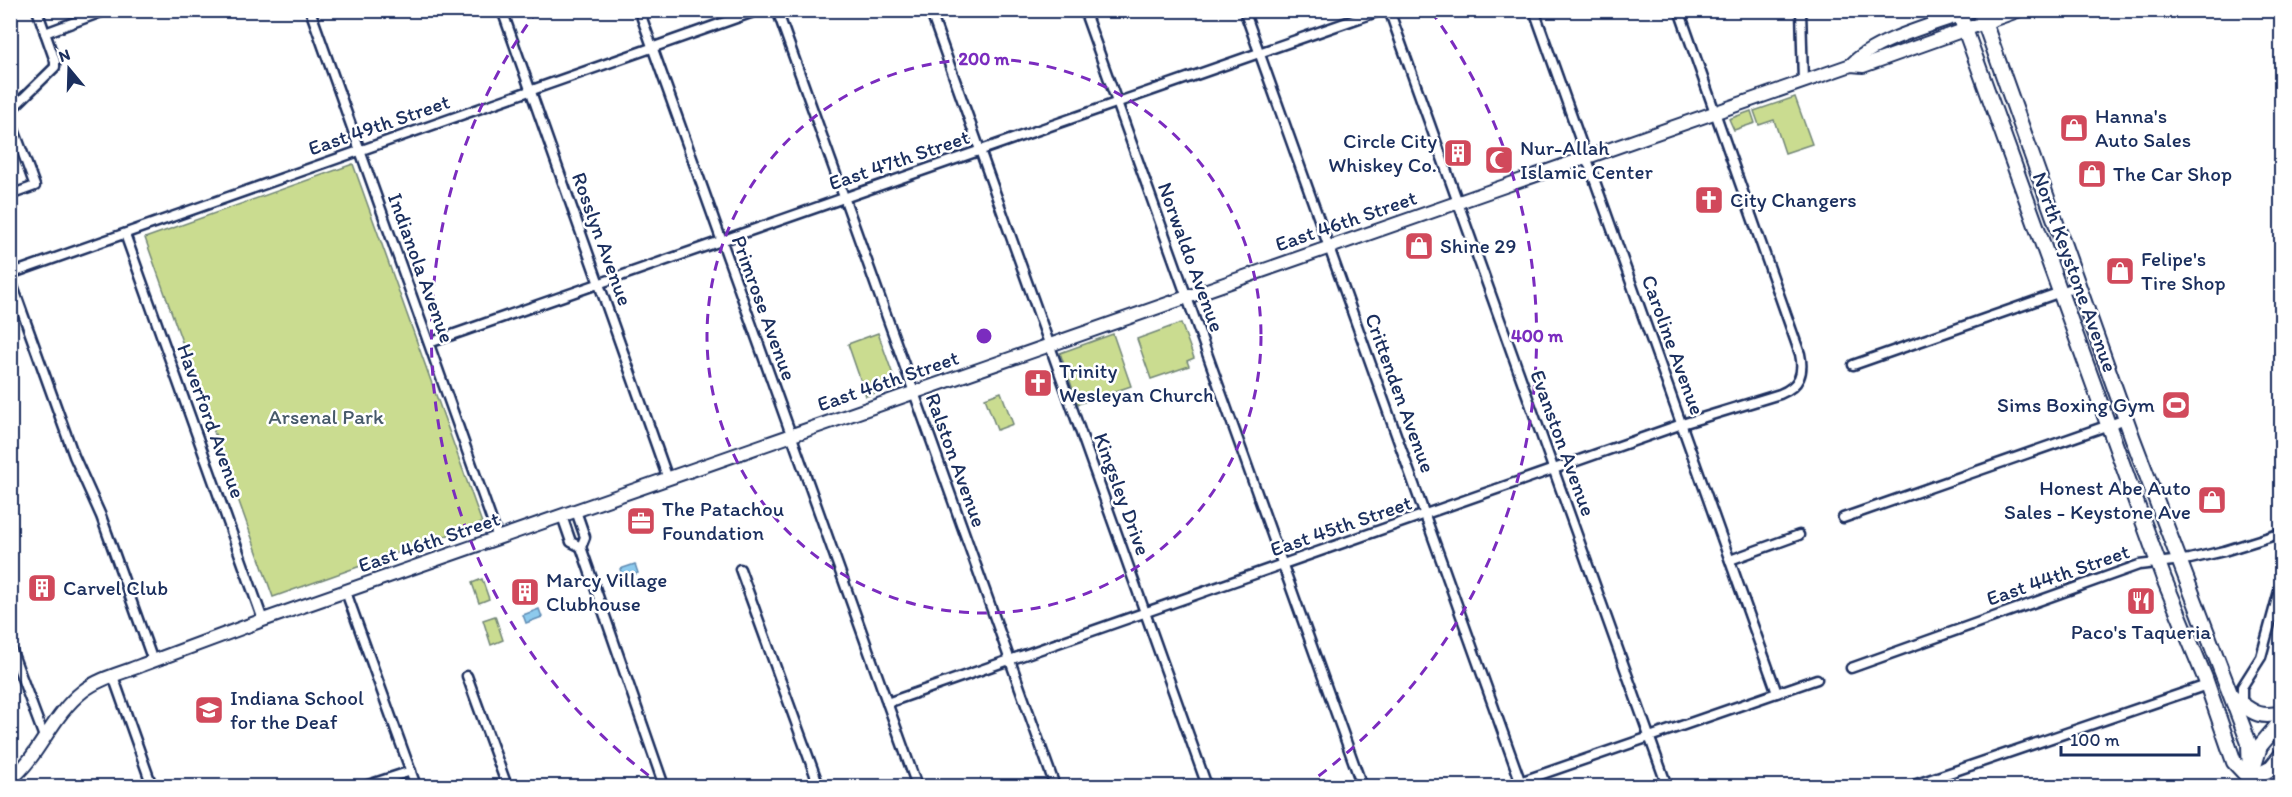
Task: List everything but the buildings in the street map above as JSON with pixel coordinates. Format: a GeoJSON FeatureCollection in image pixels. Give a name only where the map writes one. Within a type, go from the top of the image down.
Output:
{"type":"FeatureCollection","features":[{"type":"Feature","properties":{"kind":"main road","name":"East 46th Street"},"geometry":{"type":"LineString","coordinates":[[10,780],[26,765],[58,716],[83,691],[113,676],[263,620],[1851,65],[1863,66],[1965,30],[1982,17],[2020,10]]}},
{"type":"Feature","properties":{"kind":"main road","name":"East 46th Street"},"geometry":{"type":"LineString","coordinates":[[1851,65],[1859,55],[1964,12]]}},
{"type":"Feature","properties":{"kind":"main road","name":"North Keystone Avenue"},"geometry":{"type":"LineString","coordinates":[[1964,12],[1965,30],[2107,425],[2158,563],[2207,685],[2234,762],[2249,784]]}},
{"type":"Feature","properties":{"kind":"main road","name":"North Keystone Avenue"},"geometry":{"type":"LineString","coordinates":[[1982,17],[2178,561],[2237,701],[2249,743],[2249,784]]}},
{"type":"Feature","properties":{"kind":"main road"},"geometry":{"type":"LineString","coordinates":[[2237,701],[2259,715],[2282,713]]}},
{"type":"Feature","properties":{"kind":"main road"},"geometry":{"type":"LineString","coordinates":[[2249,784],[2260,747],[2282,720]]}},
{"type":"Feature","properties":{"kind":"main road"},"geometry":{"type":"LineString","coordinates":[[2249,784],[2270,769],[2282,754]]}},
{"type":"Feature","properties":{"kind":"street"},"geometry":{"type":"LineString","coordinates":[[10,195],[35,186],[11,118],[14,106],[55,67],[37,10]]}},
{"type":"Feature","properties":{"kind":"street"},"geometry":{"type":"LineString","coordinates":[[45,33],[107,10]]}},
{"type":"Feature","properties":{"kind":"street","name":"Indianola Avenue"},"geometry":{"type":"LineString","coordinates":[[310,10],[498,538]]}},
{"type":"Feature","properties":{"kind":"street","name":"Rosslyn Avenue"},"geometry":{"type":"LineString","coordinates":[[502,10],[668,479]]}},
{"type":"Feature","properties":{"kind":"street","name":"Primrose Avenue"},"geometry":{"type":"LineString","coordinates":[[639,10],[917,786]]}},
{"type":"Feature","properties":{"kind":"street","name":"East 49th Street"},"geometry":{"type":"LineString","coordinates":[[10,276],[759,10]]}},
{"type":"Feature","properties":{"kind":"street","name":"Ralston Avenue"},"geometry":{"type":"LineString","coordinates":[[777,10],[1054,786]]}},
{"type":"Feature","properties":{"kind":"street","name":"Kingsley Drive"},"geometry":{"type":"LineString","coordinates":[[930,10],[1207,786]]}},
{"type":"Feature","properties":{"kind":"street","name":"Norwaldo Avenue"},"geometry":{"type":"LineString","coordinates":[[1084,10],[1362,786]]}},
{"type":"Feature","properties":{"kind":"street","name":"Crittenden Avenue"},"geometry":{"type":"LineString","coordinates":[[1244,10],[1521,784]]}},
{"type":"Feature","properties":{"kind":"street","name":"East 47th Street"},"geometry":{"type":"LineString","coordinates":[[429,343],[1382,10]]}},
{"type":"Feature","properties":{"kind":"street","name":"Evanston Avenue"},"geometry":{"type":"LineString","coordinates":[[1389,10],[1667,786]]}},
{"type":"Feature","properties":{"kind":"street","name":"Caroline Avenue"},"geometry":{"type":"LineString","coordinates":[[1534,10],[1777,693]]}},
{"type":"Feature","properties":{"kind":"street"},"geometry":{"type":"LineString","coordinates":[[1679,10],[1715,113]]}},
{"type":"Feature","properties":{"kind":"street"},"geometry":{"type":"LineString","coordinates":[[1801,10],[1803,82]]}},
{"type":"Feature","properties":{"kind":"street","name":"East 45th Street"},"geometry":{"type":"LineString","coordinates":[[886,703],[1425,516],[1682,424],[1785,392],[1793,387],[1801,376],[1803,366],[1800,354],[1715,113]]}},
{"type":"Feature","properties":{"kind":"street","name":"Haverford Avenue"},"geometry":{"type":"LineString","coordinates":[[125,234],[263,620]]}},
{"type":"Feature","properties":{"kind":"street"},"geometry":{"type":"LineString","coordinates":[[10,276],[74,456],[102,516],[153,661]]}},
{"type":"Feature","properties":{"kind":"street"},"geometry":{"type":"LineString","coordinates":[[1853,365],[2078,286]]}},
{"type":"Feature","properties":{"kind":"street"},"geometry":{"type":"LineString","coordinates":[[1843,518],[2126,419]]}},
{"type":"Feature","properties":{"kind":"street"},"geometry":{"type":"LineString","coordinates":[[576,511],[585,537],[581,547],[664,786]]}},
{"type":"Feature","properties":{"kind":"street"},"geometry":{"type":"LineString","coordinates":[[562,516],[571,542],[581,547]]}},
{"type":"Feature","properties":{"kind":"street","name":"East 44th Street"},"geometry":{"type":"LineString","coordinates":[[1851,668],[2139,565],[2178,561],[2224,551],[2282,533]]}},
{"type":"Feature","properties":{"kind":"street"},"geometry":{"type":"LineString","coordinates":[[1730,560],[1799,535]]}},
{"type":"Feature","properties":{"kind":"street"},"geometry":{"type":"LineString","coordinates":[[740,570],[819,786]]}},
{"type":"Feature","properties":{"kind":"street"},"geometry":{"type":"LineString","coordinates":[[2237,701],[2242,687],[2261,657],[2282,580]]}},
{"type":"Feature","properties":{"kind":"street"},"geometry":{"type":"LineString","coordinates":[[346,592],[416,786]]}},
{"type":"Feature","properties":{"kind":"street"},"geometry":{"type":"LineString","coordinates":[[10,646],[44,737]]}},
{"type":"Feature","properties":{"kind":"street"},"geometry":{"type":"LineString","coordinates":[[113,676],[152,786]]}},
{"type":"Feature","properties":{"kind":"street"},"geometry":{"type":"LineString","coordinates":[[467,676],[507,786]]}},
{"type":"Feature","properties":{"kind":"street"},"geometry":{"type":"LineString","coordinates":[[1508,786],[1521,784],[1817,679]]}},
{"type":"Feature","properties":{"kind":"street"},"geometry":{"type":"LineString","coordinates":[[1911,786],[2207,685]]}},
{"type":"Feature","properties":{"kind":"street"},"geometry":{"type":"LineString","coordinates":[[365,786],[411,771]]}},
{"type":"Feature","properties":{"kind":"green space"},"geometry":{"type":"Polygon","coordinates":[[[1795,97],[1812,144],[1785,153],[1774,120],[1759,125],[1754,111],[1795,97]]]}},
{"type":"Feature","properties":{"kind":"green space"},"geometry":{"type":"Polygon","coordinates":[[[1751,111],[1755,123],[1734,130],[1729,119],[1751,111]]]}},
{"type":"Feature","properties":{"kind":"green space","name":"Arsenal Park"},"geometry":{"type":"Polygon","coordinates":[[[353,164],[482,523],[273,597],[145,238],[353,164]]]}},
{"type":"Feature","properties":{"kind":"green space"},"geometry":{"type":"Polygon","coordinates":[[[1181,323],[1194,358],[1187,361],[1189,366],[1151,379],[1137,339],[1181,323]]]}},
{"type":"Feature","properties":{"kind":"green space"},"geometry":{"type":"Polygon","coordinates":[[[878,333],[897,386],[866,396],[848,344],[878,333]]]}},
{"type":"Feature","properties":{"kind":"green space"},"geometry":{"type":"Polygon","coordinates":[[[1113,334],[1131,386],[1078,404],[1060,353],[1113,334]]]}},
{"type":"Feature","properties":{"kind":"green space"},"geometry":{"type":"Polygon","coordinates":[[[1001,392],[1013,424],[997,430],[985,398],[1001,392]]]}},
{"type":"Feature","properties":{"kind":"green space"},"geometry":{"type":"Polygon","coordinates":[[[482,579],[489,599],[479,603],[472,583],[482,579]]]}},
{"type":"Feature","properties":{"kind":"green space"},"geometry":{"type":"Polygon","coordinates":[[[495,616],[503,640],[491,645],[483,620],[495,616]]]}},
{"type":"Feature","properties":{"kind":"water"},"geometry":{"type":"Polygon","coordinates":[[[635,564],[638,573],[623,578],[620,569],[635,564]]]}},
{"type":"Feature","properties":{"kind":"water"},"geometry":{"type":"Polygon","coordinates":[[[539,609],[542,617],[526,623],[523,615],[539,609]]]}},
{"type":"Feature","properties":{"kind":"place","name":"Hanna's Auto Sales"},"geometry":{"type":"Point","coordinates":[2074,128]}},
{"type":"Feature","properties":{"kind":"place","name":"Circle City Whiskey Co."},"geometry":{"type":"Point","coordinates":[1458,153]}},
{"type":"Feature","properties":{"kind":"place","name":"Nur-Allah Islamic Center"},"geometry":{"type":"Point","coordinates":[1499,160]}},
{"type":"Feature","properties":{"kind":"place","name":"The Car Shop"},"geometry":{"type":"Point","coordinates":[2092,174]}},
{"type":"Feature","properties":{"kind":"place","name":"City Changers"},"geometry":{"type":"Point","coordinates":[1709,200]}},
{"type":"Feature","properties":{"kind":"place","name":"Shine 29"},"geometry":{"type":"Point","coordinates":[1419,246]}},
{"type":"Feature","properties":{"kind":"place","name":"Felipe's Tire Shop"},"geometry":{"type":"Point","coordinates":[2120,271]}},
{"type":"Feature","properties":{"kind":"place","name":"Trinity Wesleyan Church"},"geometry":{"type":"Point","coordinates":[1038,383]}},
{"type":"Feature","properties":{"kind":"place","name":"Sims Boxing Gym"},"geometry":{"type":"Point","coordinates":[2176,405]}},
{"type":"Feature","properties":{"kind":"place","name":"Honest Abe Auto Sales - Keystone Ave"},"geometry":{"type":"Point","coordinates":[2212,500]}},
{"type":"Feature","properties":{"kind":"place","name":"The Patachou Foundation"},"geometry":{"type":"Point","coordinates":[641,521]}},
{"type":"Feature","properties":{"kind":"place","name":"Carvel Club"},"geometry":{"type":"Point","coordinates":[42,588]}},
{"type":"Feature","properties":{"kind":"place","name":"Marcy Village Clubhouse"},"geometry":{"type":"Point","coordinates":[525,592]}},
{"type":"Feature","properties":{"kind":"place","name":"Paco's Taqueria"},"geometry":{"type":"Point","coordinates":[2141,601]}},
{"type":"Feature","properties":{"kind":"place","name":"Indiana School for the Deaf"},"geometry":{"type":"Point","coordinates":[209,710]}}]}
